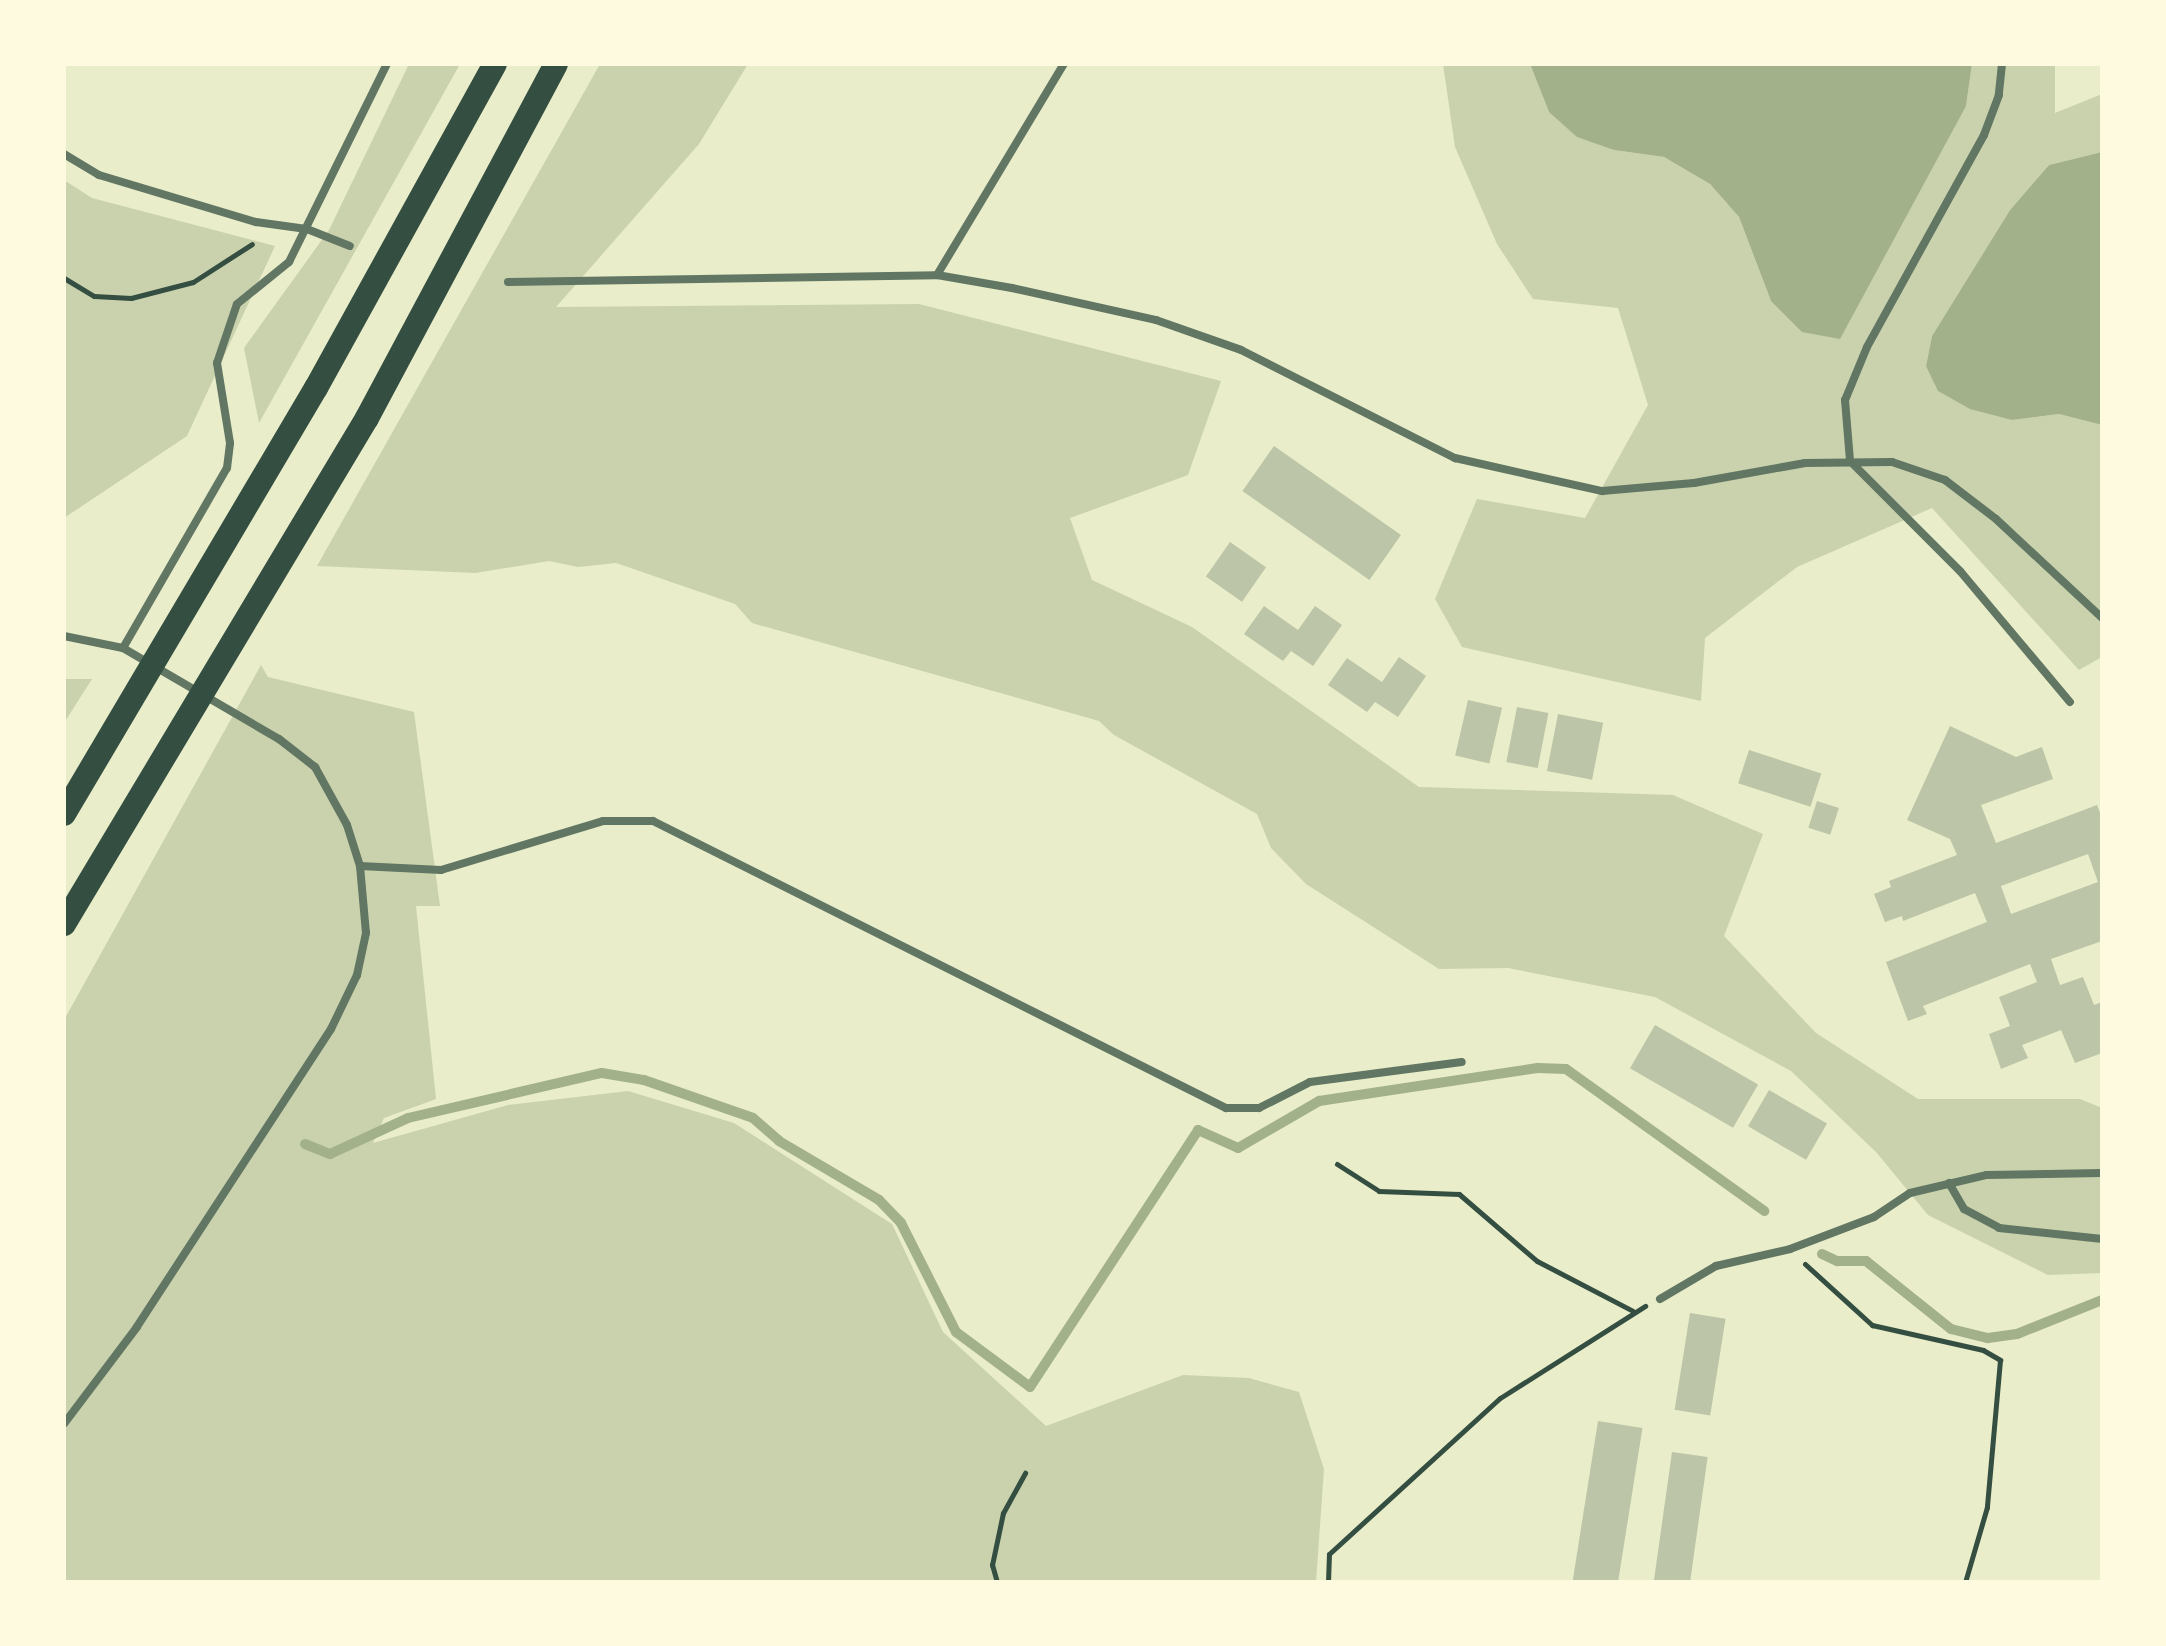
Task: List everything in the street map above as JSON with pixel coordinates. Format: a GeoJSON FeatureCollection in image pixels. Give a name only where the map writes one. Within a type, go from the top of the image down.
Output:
{"type":"FeatureCollection","features":[{"type":"Feature","properties":{"kind":"highway"},"geometry":{"type":"LineString","coordinates":[[64,814],[129,709],[316,388],[495,64]]}},
{"type":"Feature","properties":{"kind":"highway"},"geometry":{"type":"LineString","coordinates":[[64,924],[181,734],[367,418],[556,64]]}},
{"type":"Feature","properties":{"kind":"street"},"geometry":{"type":"LineString","coordinates":[[123,648],[227,468],[230,443],[217,363],[237,304],[289,262],[387,64]]}},
{"type":"Feature","properties":{"kind":"street"},"geometry":{"type":"LineString","coordinates":[[937,275],[1064,64]]}},
{"type":"Feature","properties":{"kind":"street"},"geometry":{"type":"LineString","coordinates":[[2002,64],[1999,95],[1984,135],[1867,347],[1845,400],[1850,461],[1960,571],[2070,702]]}},
{"type":"Feature","properties":{"kind":"street"},"geometry":{"type":"LineString","coordinates":[[64,154],[99,175],[256,222],[307,229],[350,246]]}},
{"type":"Feature","properties":{"kind":"street"},"geometry":{"type":"LineString","coordinates":[[508,282],[937,275],[1170,325],[1241,350],[1455,458],[1535,479],[1602,491],[1850,461],[1892,462],[1945,480],[1996,519],[2102,618]]}},
{"type":"Feature","properties":{"kind":"street"},"geometry":{"type":"LineString","coordinates":[[64,636],[123,648],[279,739],[315,767],[347,825],[360,866],[366,933],[357,975],[331,1029],[137,1327],[64,1424]]}},
{"type":"Feature","properties":{"kind":"street"},"geometry":{"type":"LineString","coordinates":[[360,866],[441,870],[603,821],[653,821],[1226,1108],[1259,1108],[1310,1082],[1462,1062]]}},
{"type":"Feature","properties":{"kind":"street"},"geometry":{"type":"LineString","coordinates":[[1660,1299],[1716,1266],[1790,1249],[1874,1217],[1910,1193],[1987,1175],[2102,1173]]}},
{"type":"Feature","properties":{"kind":"street"},"geometry":{"type":"LineString","coordinates":[[1949,1183],[1964,1209],[1999,1228],[2102,1239]]}},
{"type":"Feature","properties":{"kind":"path"},"geometry":{"type":"LineString","coordinates":[[64,278],[94,296],[131,298],[193,282],[257,241]]}},
{"type":"Feature","properties":{"kind":"path"},"geometry":{"type":"LineString","coordinates":[[1337,1164],[1379,1191],[1459,1194],[1537,1261],[1633,1311]]}},
{"type":"Feature","properties":{"kind":"path"},"geometry":{"type":"LineString","coordinates":[[1790,1249],[1872,1325],[1983,1350],[2000,1360],[1987,1507],[1965,1582]]}},
{"type":"Feature","properties":{"kind":"path"},"geometry":{"type":"LineString","coordinates":[[1328,1582],[1329,1554],[1500,1398],[1633,1311],[1660,1299]]}},
{"type":"Feature","properties":{"kind":"path"},"geometry":{"type":"LineString","coordinates":[[997,1582],[992,1565],[1003,1513],[1025,1473]]}},
{"type":"Feature","properties":{"kind":"shaded area"},"geometry":{"type":"Polygon","coordinates":[[[409,64],[460,64],[259,423],[244,348],[329,230],[409,64]]]}},
{"type":"Feature","properties":{"kind":"shaded area"},"geometry":{"type":"Polygon","coordinates":[[[600,64],[748,64],[699,144],[556,307],[919,304],[1221,381],[1188,475],[1070,518],[1092,580],[1192,627],[1419,787],[1673,795],[1763,834],[1724,936],[1816,1033],[1918,1099],[2080,1099],[2102,1108],[2102,1273],[2048,1275],[1928,1215],[1876,1152],[1791,1071],[1655,997],[1508,968],[1439,969],[1306,884],[1271,848],[1257,814],[1114,735],[1099,721],[752,623],[735,604],[616,563],[578,567],[549,561],[475,573],[317,566],[600,64]]]}},
{"type":"Feature","properties":{"kind":"shaded area"},"geometry":{"type":"Polygon","coordinates":[[[1443,64],[1530,64],[1549,112],[1614,150],[1664,157],[1710,184],[1739,217],[1771,301],[1966,106],[1972,64],[2055,64],[2055,113],[2102,94],[2102,152],[2049,165],[2010,210],[1932,336],[1926,366],[2012,420],[2059,414],[2102,425],[2102,657],[2079,670],[1932,508],[1797,567],[1705,638],[1701,701],[1462,647],[1435,599],[1477,499],[1585,518],[1648,405],[1618,308],[1533,299],[1497,244],[1455,147],[1443,64]]]}},
{"type":"Feature","properties":{"kind":"shaded area"},"geometry":{"type":"Polygon","coordinates":[[[1530,64],[1972,64],[1966,106],[1840,339],[1802,332],[1771,301],[1739,217],[1710,184],[1664,157],[1614,150],[1577,137],[1549,112],[1530,64]]]}},
{"type":"Feature","properties":{"kind":"shaded area"},"geometry":{"type":"Polygon","coordinates":[[[2102,152],[2102,425],[2059,414],[2012,420],[1970,409],[1938,391],[1926,366],[1932,336],[2010,210],[2049,165],[2102,152]]]}},
{"type":"Feature","properties":{"kind":"shaded area"},"geometry":{"type":"Polygon","coordinates":[[[64,180],[92,198],[275,246],[187,436],[64,518],[64,180]]]}},
{"type":"Feature","properties":{"kind":"shaded area"},"geometry":{"type":"Polygon","coordinates":[[[261,665],[268,677],[414,712],[440,906],[416,906],[436,1099],[384,1118],[373,1143],[508,1105],[628,1091],[734,1123],[892,1224],[943,1332],[1046,1426],[1183,1375],[1249,1378],[1299,1392],[1324,1469],[1316,1582],[64,1582],[64,1020],[261,665]]]}},
{"type":"Feature","properties":{"kind":"shaded area"},"geometry":{"type":"Polygon","coordinates":[[[64,679],[92,679],[64,723],[64,679]]]}},
{"type":"Feature","properties":{"kind":"building"},"geometry":{"type":"Polygon","coordinates":[[[1274,446],[1401,535],[1369,580],[1242,491],[1274,446]]]}},
{"type":"Feature","properties":{"kind":"building"},"geometry":{"type":"Polygon","coordinates":[[[1230,542],[1266,567],[1242,602],[1206,576],[1230,542]]]}},
{"type":"Feature","properties":{"kind":"building"},"geometry":{"type":"Polygon","coordinates":[[[1264,606],[1298,630],[1315,606],[1342,625],[1313,666],[1291,651],[1283,661],[1244,634],[1264,606]]]}},
{"type":"Feature","properties":{"kind":"building"},"geometry":{"type":"Polygon","coordinates":[[[1399,657],[1426,676],[1398,717],[1375,702],[1367,712],[1328,685],[1347,658],[1382,682],[1399,657]]]}},
{"type":"Feature","properties":{"kind":"building"},"geometry":{"type":"Polygon","coordinates":[[[1468,700],[1502,708],[1489,763],[1455,756],[1468,700]]]}},
{"type":"Feature","properties":{"kind":"building"},"geometry":{"type":"Polygon","coordinates":[[[1517,707],[1548,713],[1538,768],[1506,762],[1517,707]]]}},
{"type":"Feature","properties":{"kind":"building"},"geometry":{"type":"Polygon","coordinates":[[[1558,714],[1603,723],[1592,780],[1547,771],[1558,714]]]}},
{"type":"Feature","properties":{"kind":"building"},"geometry":{"type":"Polygon","coordinates":[[[1950,726],[2016,757],[2042,747],[2053,779],[1981,805],[1996,843],[2097,805],[2102,818],[2102,941],[2051,959],[2060,985],[2083,977],[2094,1005],[2102,1002],[2102,1053],[2075,1063],[2061,1030],[2022,1045],[2028,1058],[2001,1069],[1989,1034],[2010,1026],[1999,997],[2037,982],[2030,964],[1923,1006],[1927,1014],[1908,1021],[1886,962],[1987,922],[1975,893],[1903,921],[1902,916],[1885,922],[1874,894],[1891,887],[1889,881],[1957,855],[1950,839],[1907,820],[1950,726]],[[2088,854],[2001,886],[2011,914],[2098,882],[2088,854]]]}},
{"type":"Feature","properties":{"kind":"building"},"geometry":{"type":"Polygon","coordinates":[[[1749,750],[1821,773],[1810,807],[1738,783],[1749,750]]]}},
{"type":"Feature","properties":{"kind":"building"},"geometry":{"type":"Polygon","coordinates":[[[1817,801],[1839,808],[1830,835],[1808,828],[1817,801]]]}},
{"type":"Feature","properties":{"kind":"building"},"geometry":{"type":"Polygon","coordinates":[[[1655,1025],[1758,1084],[1733,1128],[1630,1068],[1655,1025]]]}},
{"type":"Feature","properties":{"kind":"building"},"geometry":{"type":"Polygon","coordinates":[[[1769,1090],[1827,1124],[1806,1160],[1748,1126],[1769,1090]]]}},
{"type":"Feature","properties":{"kind":"building"},"geometry":{"type":"Polygon","coordinates":[[[1690,1313],[1726,1319],[1710,1415],[1675,1410],[1690,1313]]]}},
{"type":"Feature","properties":{"kind":"building"},"geometry":{"type":"Polygon","coordinates":[[[1598,1421],[1642,1428],[1618,1582],[1573,1582],[1598,1421]]]}},
{"type":"Feature","properties":{"kind":"building"},"geometry":{"type":"Polygon","coordinates":[[[1672,1452],[1708,1457],[1690,1582],[1654,1582],[1672,1452]]]}},
{"type":"Feature","properties":{"kind":"waterway"},"geometry":{"type":"LineString","coordinates":[[305,1144],[330,1154],[408,1118],[602,1073],[644,1080],[753,1118],[779,1141],[879,1200],[901,1223],[956,1332],[1030,1387],[1198,1130],[1238,1148],[1319,1101],[1538,1068],[1566,1069],[1764,1211]]}},
{"type":"Feature","properties":{"kind":"waterway"},"geometry":{"type":"LineString","coordinates":[[1822,1254],[1837,1261],[1866,1261],[1951,1329],[1988,1338],[2017,1334],[2102,1300]]}}]}
